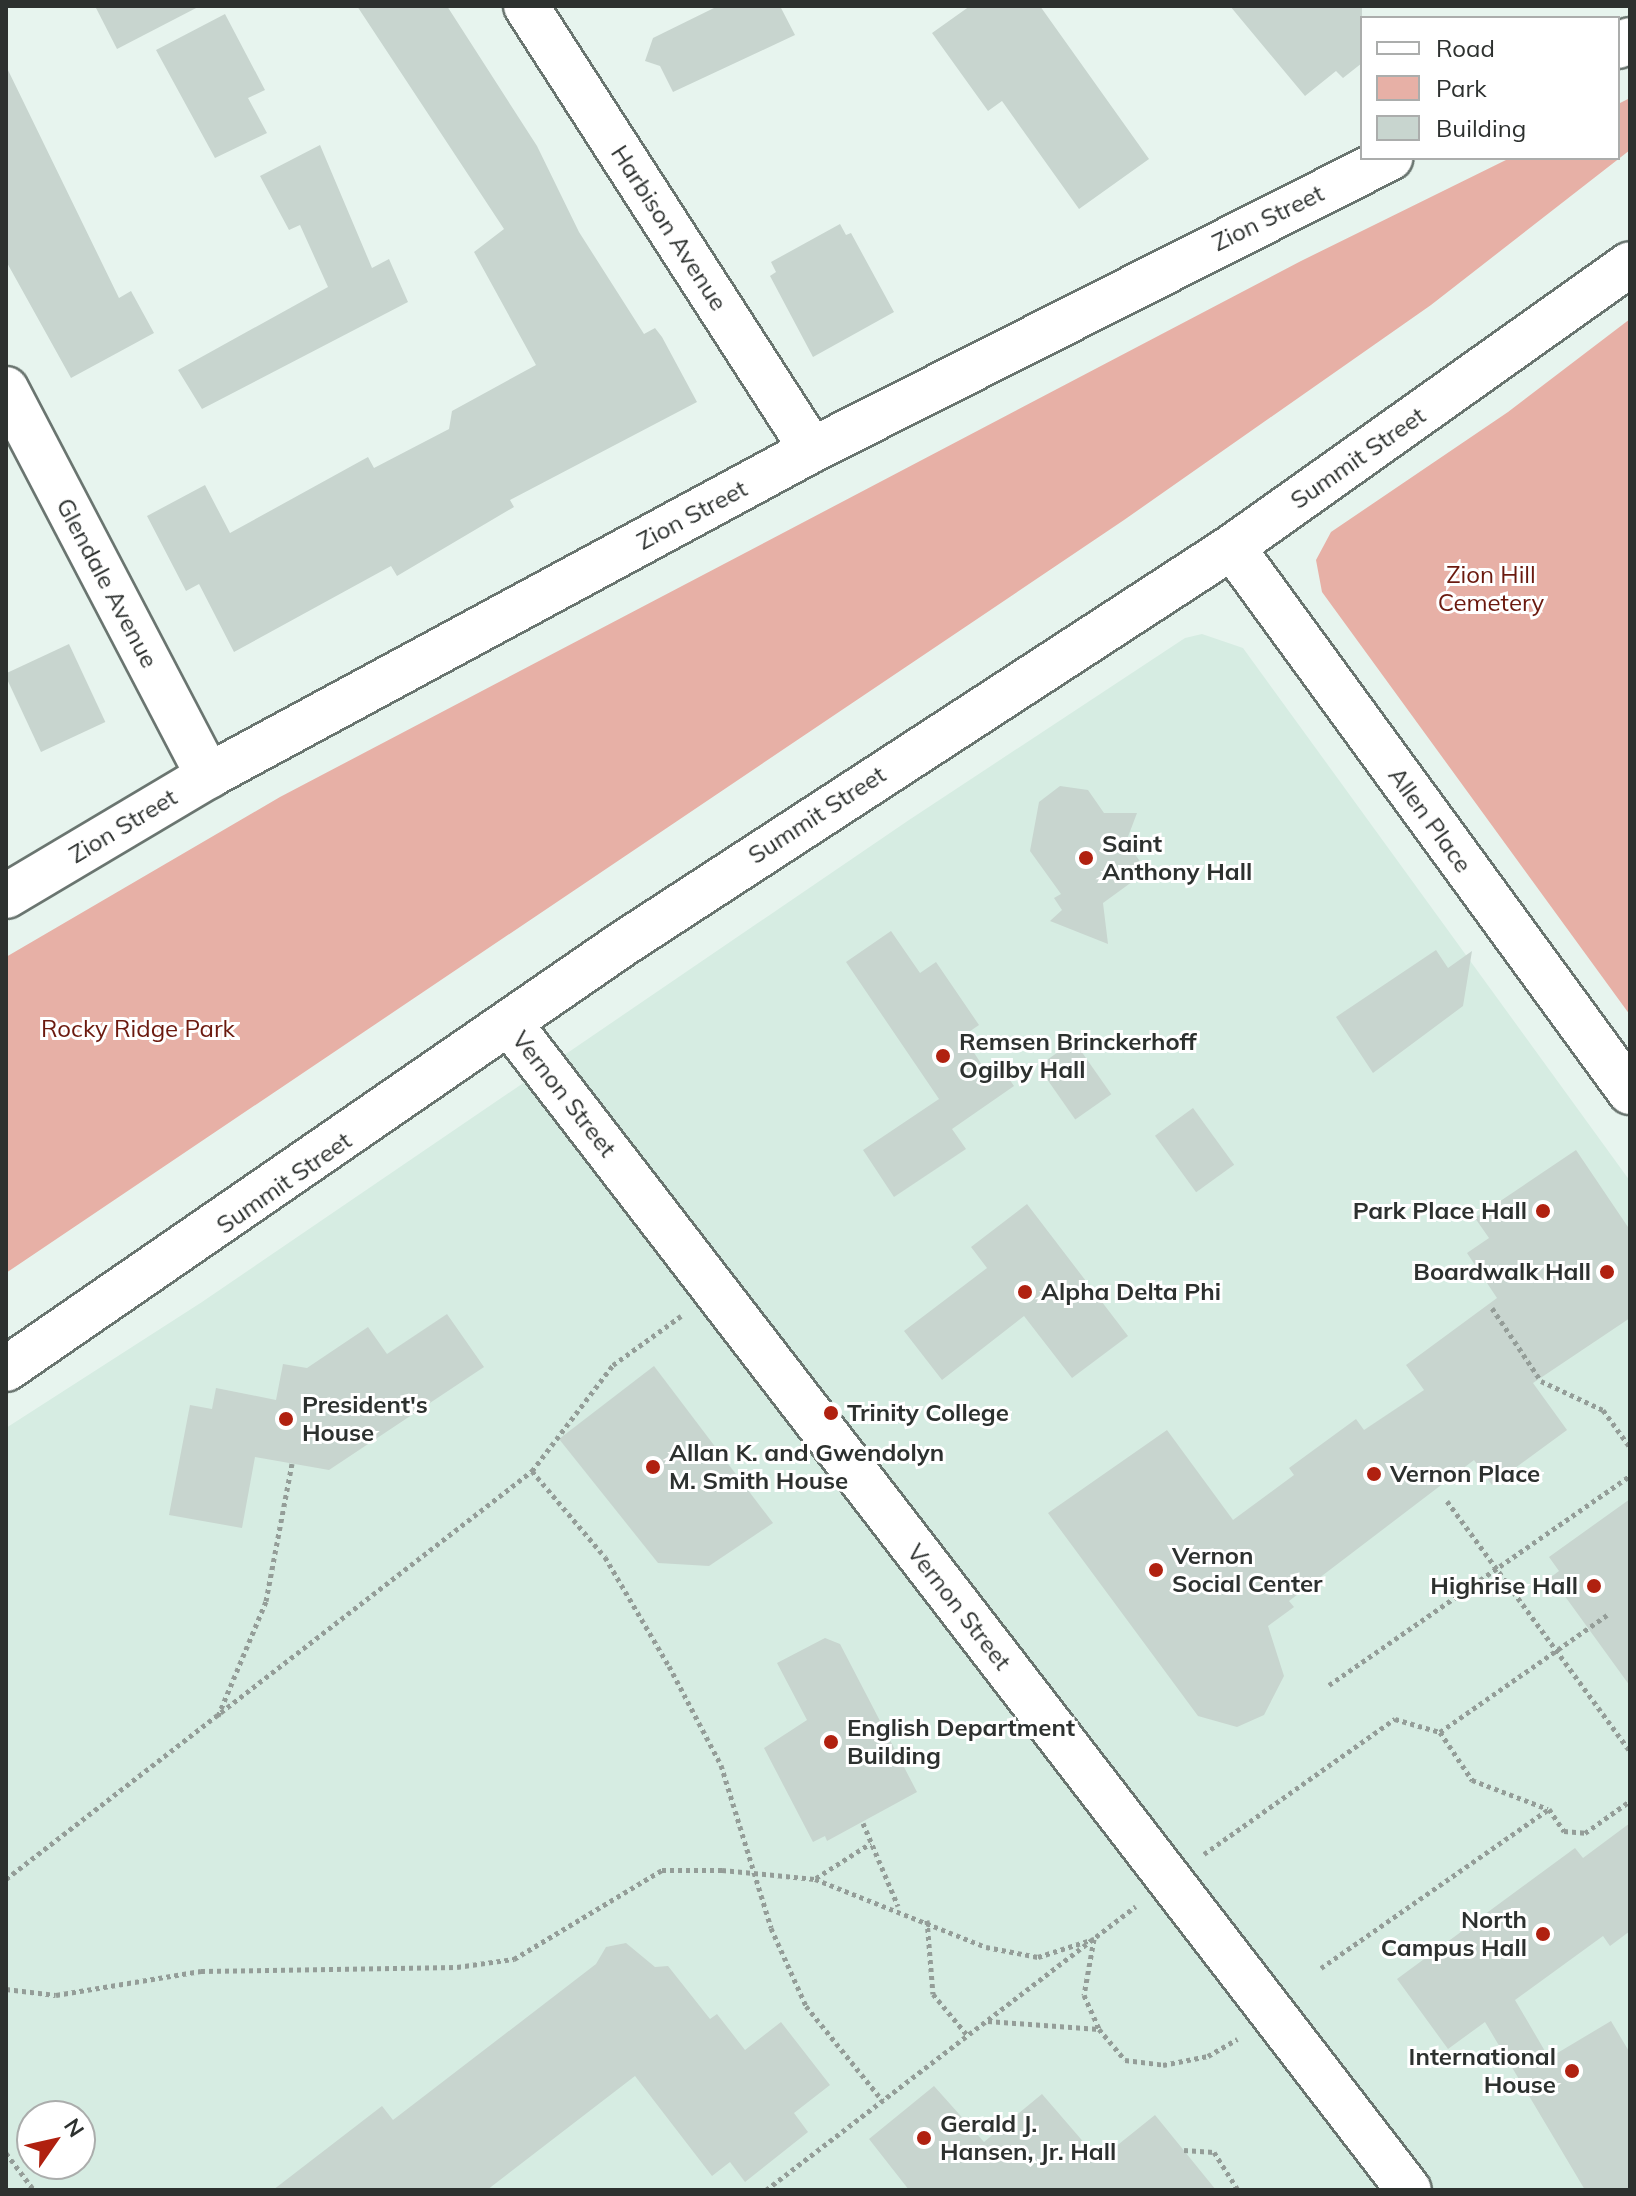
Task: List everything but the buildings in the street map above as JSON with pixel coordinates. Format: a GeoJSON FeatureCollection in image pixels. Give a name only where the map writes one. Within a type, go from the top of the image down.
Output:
{"type":"FeatureCollection","features":[{"type":"Feature","properties":{"kind":"street","name":"Harbison Avenue"},"geometry":{"type":"LineString","coordinates":[[526,6],[812,450]]}},
{"type":"Feature","properties":{"kind":"street","name":"Zion Street"},"geometry":{"type":"LineString","coordinates":[[6,896],[208,776],[812,450],[1386,160]]}},
{"type":"Feature","properties":{"kind":"street","name":"Summit Street"},"geometry":{"type":"LineString","coordinates":[[6,1369],[797,828],[1232,547],[1630,264]]}},
{"type":"Feature","properties":{"kind":"street","name":"Glendale Avenue"},"geometry":{"type":"LineString","coordinates":[[6,389],[208,776]]}},
{"type":"Feature","properties":{"kind":"street","name":"Allen Place"},"geometry":{"type":"LineString","coordinates":[[1232,547],[1630,1092]]}},
{"type":"Feature","properties":{"kind":"street","name":"Vernon Street"},"geometry":{"type":"LineString","coordinates":[[510,1024],[1409,2190]]}},
{"type":"Feature","properties":{"kind":"path"},"geometry":{"type":"LineString","coordinates":[[1492,1308],[1541,1381],[1603,1410],[1630,1447]]}},
{"type":"Feature","properties":{"kind":"path"},"geometry":{"type":"LineString","coordinates":[[6,1879],[532,1471],[613,1365],[683,1315]]}},
{"type":"Feature","properties":{"kind":"path"},"geometry":{"type":"LineString","coordinates":[[218,1717],[266,1601],[292,1463]]}},
{"type":"Feature","properties":{"kind":"path"},"geometry":{"type":"LineString","coordinates":[[532,1471],[605,1557],[669,1666],[721,1765],[758,1875],[771,1928],[806,2006],[883,2101]]}},
{"type":"Feature","properties":{"kind":"path"},"geometry":{"type":"LineString","coordinates":[[1329,1685],[1630,1476]]}},
{"type":"Feature","properties":{"kind":"path"},"geometry":{"type":"LineString","coordinates":[[1447,1501],[1630,1751]]}},
{"type":"Feature","properties":{"kind":"path"},"geometry":{"type":"LineString","coordinates":[[1440,1732],[1607,1615]]}},
{"type":"Feature","properties":{"kind":"path"},"geometry":{"type":"LineString","coordinates":[[766,2190],[1170,1881],[1395,1719],[1440,1732],[1472,1780],[1549,1809],[1564,1831],[1585,1833],[1630,1801]]}},
{"type":"Feature","properties":{"kind":"path"},"geometry":{"type":"LineString","coordinates":[[1321,1968],[1549,1809]]}},
{"type":"Feature","properties":{"kind":"path"},"geometry":{"type":"LineString","coordinates":[[863,1823],[898,1907]]}},
{"type":"Feature","properties":{"kind":"path"},"geometry":{"type":"LineString","coordinates":[[815,1879],[871,1843]]}},
{"type":"Feature","properties":{"kind":"path"},"geometry":{"type":"LineString","coordinates":[[6,1989],[56,1995],[201,1971],[457,1967],[514,1959],[662,1870],[815,1879],[898,1907],[986,1947],[1038,1957],[1094,1939]]}},
{"type":"Feature","properties":{"kind":"path"},"geometry":{"type":"LineString","coordinates":[[927,1919],[933,1994],[968,2036]]}},
{"type":"Feature","properties":{"kind":"path"},"geometry":{"type":"LineString","coordinates":[[1094,1939],[1084,1995],[1099,2029],[1125,2060],[1163,2065],[1208,2056],[1248,2033]]}},
{"type":"Feature","properties":{"kind":"path"},"geometry":{"type":"LineString","coordinates":[[987,2021],[1099,2029]]}},
{"type":"Feature","properties":{"kind":"path"},"geometry":{"type":"LineString","coordinates":[[1184,2150],[1214,2152],[1238,2190]]}},
{"type":"Feature","properties":{"kind":"path"},"geometry":{"type":"LineString","coordinates":[[6,2153],[34,2190]]}},
{"type":"Feature","properties":{"kind":"shaded area","name":"Trinity College"},"geometry":{"type":"Polygon","coordinates":[[[1202,634],[1243,648],[1630,1181],[1630,2190],[6,2190],[6,1428],[202,1302],[909,820],[1185,638],[1202,634]]]}},
{"type":"Feature","properties":{"kind":"green space","name":"Rocky Ridge Park"},"geometry":{"type":"Polygon","coordinates":[[[1630,98],[1630,150],[1620,158],[1620,103],[1630,98]]]}},
{"type":"Feature","properties":{"kind":"green space","name":"Rocky Ridge Park"},"geometry":{"type":"Polygon","coordinates":[[[1506,160],[1617,160],[1431,305],[1124,520],[6,1273],[6,957],[280,797],[1301,261],[1506,160]]]}},
{"type":"Feature","properties":{"kind":"green space","name":"Zion Hill Cemetery"},"geometry":{"type":"Polygon","coordinates":[[[1630,319],[1630,1015],[1322,592],[1316,560],[1331,532],[1508,412],[1630,319]]]}},
{"type":"Feature","properties":{"kind":"place","name":"Saint Anthony Hall"},"geometry":{"type":"Point","coordinates":[1086,858]}},
{"type":"Feature","properties":{"kind":"place","name":"Remsen Brinckerhoff Ogilby Hall"},"geometry":{"type":"Point","coordinates":[943,1056]}},
{"type":"Feature","properties":{"kind":"place","name":"Park Place Hall"},"geometry":{"type":"Point","coordinates":[1543,1211]}},
{"type":"Feature","properties":{"kind":"place","name":"Boardwalk Hall"},"geometry":{"type":"Point","coordinates":[1607,1272]}},
{"type":"Feature","properties":{"kind":"place","name":"Alpha Delta Phi"},"geometry":{"type":"Point","coordinates":[1025,1292]}},
{"type":"Feature","properties":{"kind":"place","name":"Trinity College"},"geometry":{"type":"Point","coordinates":[831,1413]}},
{"type":"Feature","properties":{"kind":"place","name":"President's House"},"geometry":{"type":"Point","coordinates":[286,1419]}},
{"type":"Feature","properties":{"kind":"place","name":"Allan K. and Gwendolyn M. Smith House"},"geometry":{"type":"Point","coordinates":[653,1467]}},
{"type":"Feature","properties":{"kind":"place","name":"Vernon Place"},"geometry":{"type":"Point","coordinates":[1374,1474]}},
{"type":"Feature","properties":{"kind":"place","name":"Vernon Social Center"},"geometry":{"type":"Point","coordinates":[1156,1570]}},
{"type":"Feature","properties":{"kind":"place","name":"Highrise Hall"},"geometry":{"type":"Point","coordinates":[1594,1586]}},
{"type":"Feature","properties":{"kind":"place","name":"English Department Building"},"geometry":{"type":"Point","coordinates":[831,1742]}},
{"type":"Feature","properties":{"kind":"place","name":"North Campus Hall"},"geometry":{"type":"Point","coordinates":[1543,1934]}},
{"type":"Feature","properties":{"kind":"place","name":"International House"},"geometry":{"type":"Point","coordinates":[1572,2071]}},
{"type":"Feature","properties":{"kind":"place","name":"Gerald J. Hansen, Jr. Hall"},"geometry":{"type":"Point","coordinates":[924,2138]}}]}
